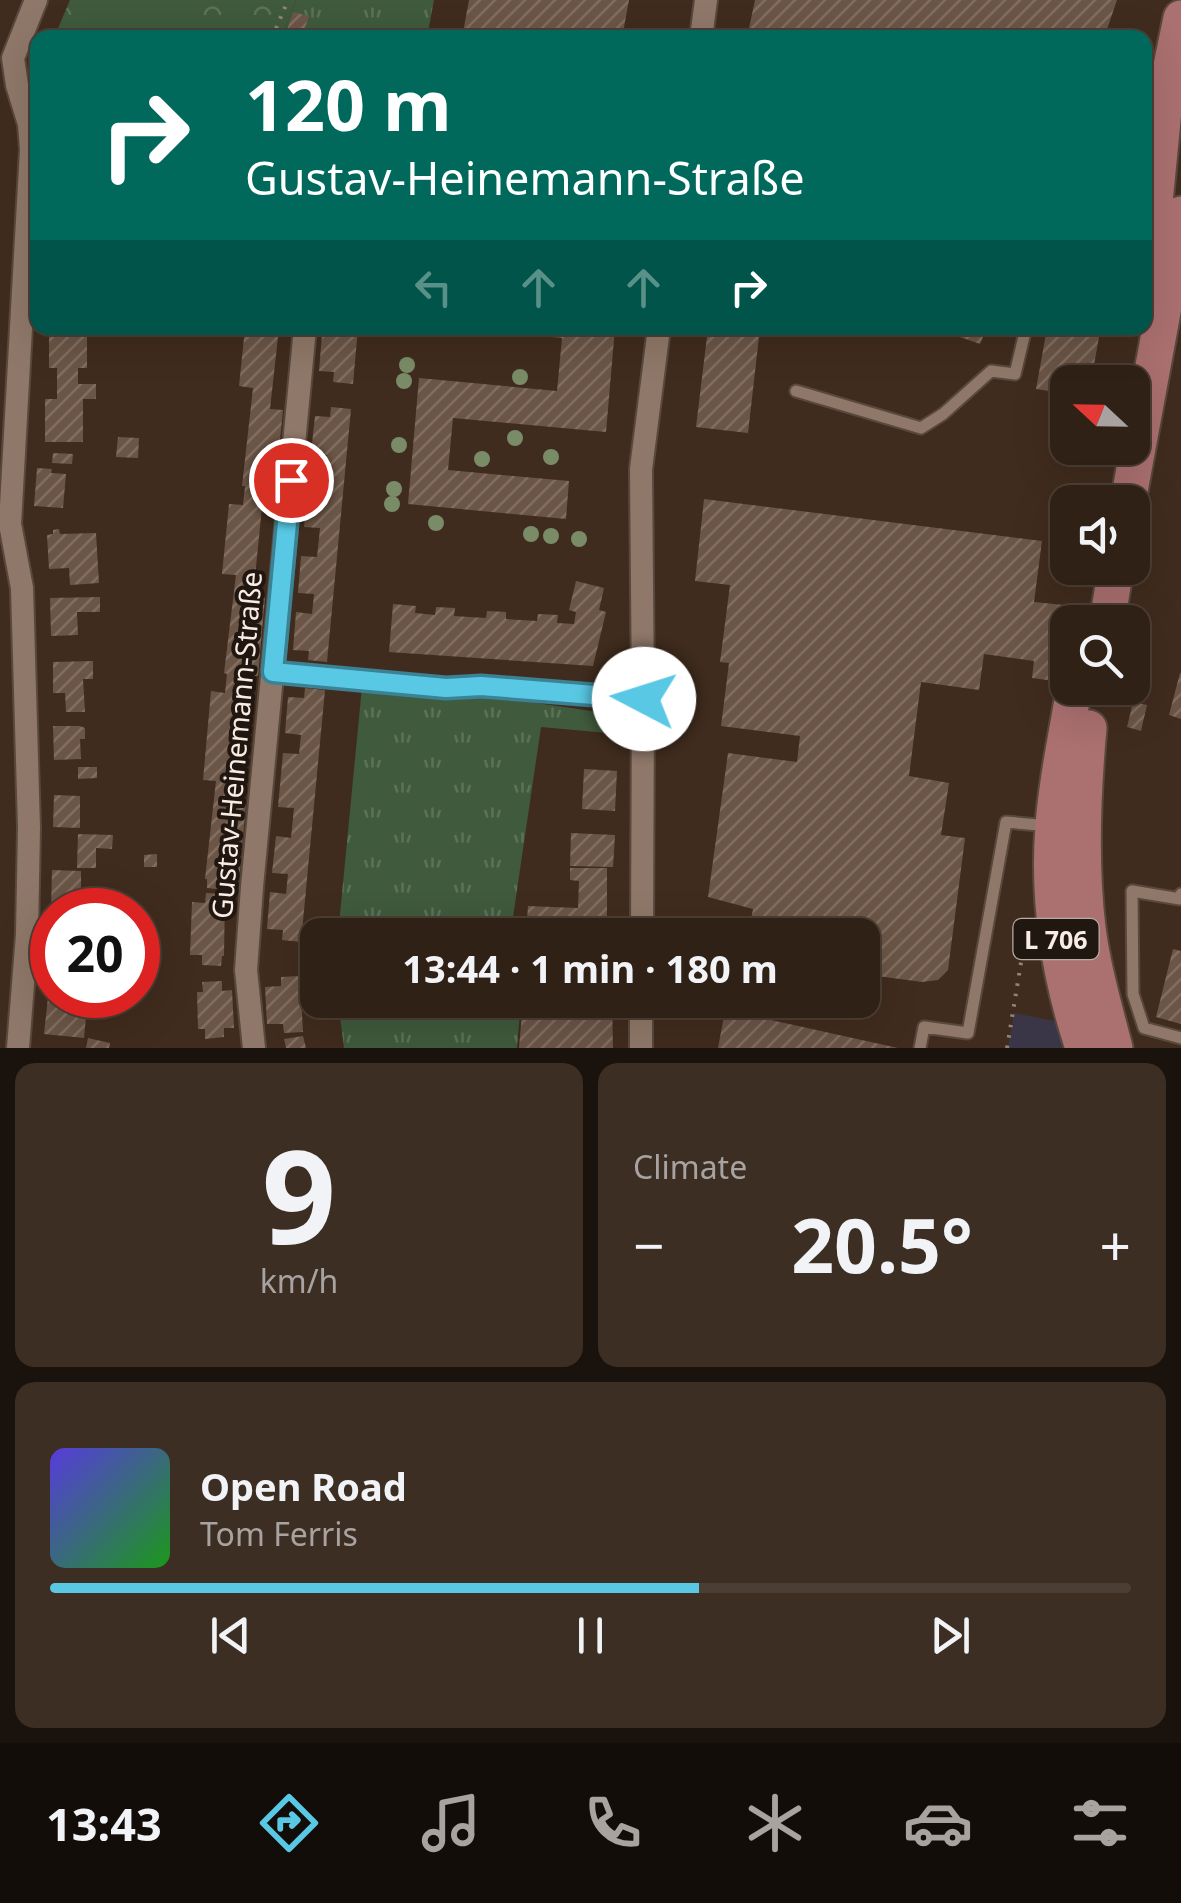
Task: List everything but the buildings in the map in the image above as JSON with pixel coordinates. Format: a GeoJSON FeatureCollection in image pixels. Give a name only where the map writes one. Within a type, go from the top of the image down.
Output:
{"type":"FeatureCollection","features":[{"type":"Feature","properties":{"kind":"main road"},"geometry":{"type":"LineString","coordinates":[[1152,233],[1166,90],[1181,18]]}},
{"type":"Feature","properties":{"kind":"main road"},"geometry":{"type":"LineString","coordinates":[[1131,485],[1181,214]]}},
{"type":"Feature","properties":{"kind":"main road"},"geometry":{"type":"LineString","coordinates":[[1129,365],[1135,335]]}},
{"type":"Feature","properties":{"kind":"main road","name":"L 706"},"geometry":{"type":"LineString","coordinates":[[1073,705],[1068,829],[1055,934],[1062,978],[1083,1048]]}},
{"type":"Feature","properties":{"kind":"main road","name":"L 706"},"geometry":{"type":"LineString","coordinates":[[1093,705],[1084,774],[1068,829],[1116,1048]]}},
{"type":"Feature","properties":{"kind":"street"},"geometry":{"type":"LineString","coordinates":[[30,137],[13,58],[36,0]]}},
{"type":"Feature","properties":{"kind":"street"},"geometry":{"type":"LineString","coordinates":[[701,30],[706,0]]}},
{"type":"Feature","properties":{"kind":"street"},"geometry":{"type":"LineString","coordinates":[[18,1048],[30,828],[22,588],[10,524],[30,168]]}},
{"type":"Feature","properties":{"kind":"street","name":"Gustav-Heinemann-Straße"},"geometry":{"type":"LineString","coordinates":[[254,1048],[246,970],[304,335]]}},
{"type":"Feature","properties":{"kind":"street"},"geometry":{"type":"LineString","coordinates":[[642,918],[641,469],[658,335]]}},
{"type":"Feature","properties":{"kind":"street"},"geometry":{"type":"LineString","coordinates":[[641,1018],[641,1048]]}},
{"type":"Feature","properties":{"kind":"lane"},"geometry":{"type":"LineString","coordinates":[[796,391],[922,428],[991,371],[1015,374],[1024,335]]}},
{"type":"Feature","properties":{"kind":"lane"},"geometry":{"type":"LineString","coordinates":[[273,672],[446,688],[481,686],[644,699]]}},
{"type":"Feature","properties":{"kind":"lane"},"geometry":{"type":"LineString","coordinates":[[920,1048],[924,1027],[968,1034],[1006,822],[1068,829]]}},
{"type":"Feature","properties":{"kind":"lane"},"geometry":{"type":"LineString","coordinates":[[1181,894],[1180,899],[1132,891],[1133,994],[1144,1028],[1181,1038]]}},
{"type":"Feature","properties":{"kind":"path"},"geometry":{"type":"LineString","coordinates":[[275,30],[288,0]]}},
{"type":"Feature","properties":{"kind":"shaded area"},"geometry":{"type":"Polygon","coordinates":[[[1014,1013],[1065,1023],[1073,1048],[1008,1048],[1014,1013]]]}},
{"type":"Feature","properties":{"kind":"green space"},"geometry":{"type":"Polygon","coordinates":[[[70,0],[296,0],[284,30],[57,30],[70,0]]]}},
{"type":"Feature","properties":{"kind":"green space"},"geometry":{"type":"Polygon","coordinates":[[[107,0],[184,0],[173,30],[96,30],[107,0]]]}},
{"type":"Feature","properties":{"kind":"green space"},"geometry":{"type":"Polygon","coordinates":[[[296,0],[434,0],[428,30],[285,29],[296,0]]]}},
{"type":"Feature","properties":{"kind":"green space"},"geometry":{"type":"Polygon","coordinates":[[[362,687],[483,695],[618,715],[630,735],[541,727],[513,917],[521,918],[340,918],[362,687]]]}},
{"type":"Feature","properties":{"kind":"green space"},"geometry":{"type":"Polygon","coordinates":[[[340,1018],[520,1018],[517,1048],[344,1048],[340,1018]]]}},
{"type":"Feature","properties":{"kind":"route"},"geometry":{"type":"LineString","coordinates":[[291,480],[273,672],[446,688],[481,686],[644,699]]}}]}
